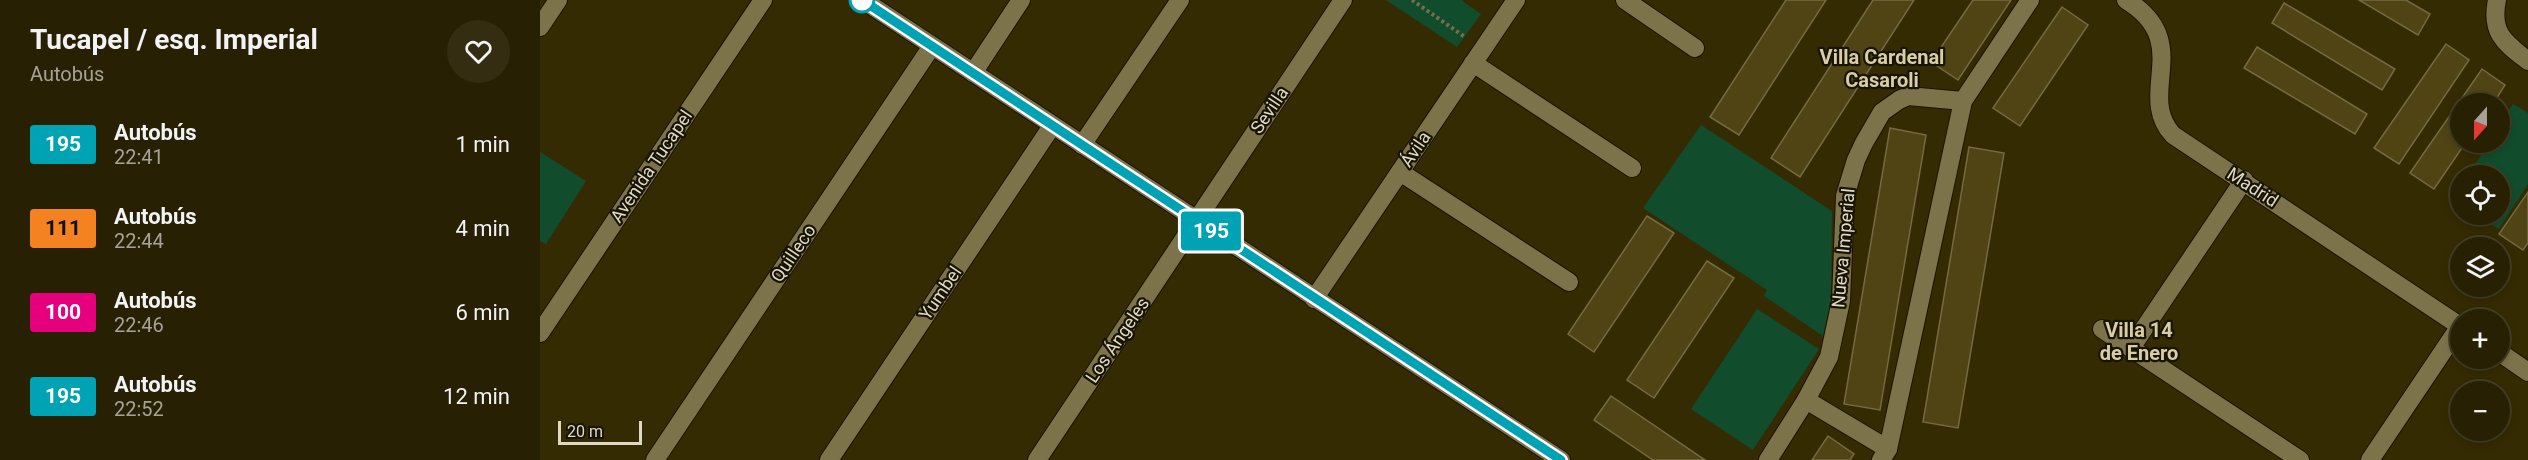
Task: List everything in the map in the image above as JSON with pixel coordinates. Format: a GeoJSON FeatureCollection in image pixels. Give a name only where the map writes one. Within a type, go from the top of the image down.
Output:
{"type":"FeatureCollection","features":[{"type":"Feature","properties":{"kind":"street"},"geometry":{"type":"LineString","coordinates":[[540,27],[558,0]]}},
{"type":"Feature","properties":{"kind":"street","name":"Avenida Tucapel"},"geometry":{"type":"LineString","coordinates":[[540,333],[763,0]]}},
{"type":"Feature","properties":{"kind":"street"},"geometry":{"type":"LineString","coordinates":[[862,0],[1561,460]]}},
{"type":"Feature","properties":{"kind":"street"},"geometry":{"type":"LineString","coordinates":[[973,73],[1021,0]]}},
{"type":"Feature","properties":{"kind":"street"},"geometry":{"type":"LineString","coordinates":[[1082,145],[1180,0]]}},
{"type":"Feature","properties":{"kind":"street","name":"Sevilla"},"geometry":{"type":"LineString","coordinates":[[1196,221],[1343,0]]}},
{"type":"Feature","properties":{"kind":"street","name":"Ávila"},"geometry":{"type":"LineString","coordinates":[[1314,299],[1516,0]]}},
{"type":"Feature","properties":{"kind":"street"},"geometry":{"type":"LineString","coordinates":[[1625,0],[1695,48]]}},
{"type":"Feature","properties":{"kind":"street"},"geometry":{"type":"LineString","coordinates":[[1806,400],[1885,455],[1963,101],[2030,0]]}},
{"type":"Feature","properties":{"kind":"street","name":"Madrid"},"geometry":{"type":"LineString","coordinates":[[2126,0],[2144,14],[2158,36],[2163,61],[2159,109],[2166,128],[2450,319]]}},
{"type":"Feature","properties":{"kind":"street"},"geometry":{"type":"LineString","coordinates":[[2498,0],[2495,16],[2502,41],[2528,61]]}},
{"type":"Feature","properties":{"kind":"street","name":"Quilleco"},"geometry":{"type":"LineString","coordinates":[[655,460],[932,46]]}},
{"type":"Feature","properties":{"kind":"street"},"geometry":{"type":"LineString","coordinates":[[1478,56],[1632,168]]}},
{"type":"Feature","properties":{"kind":"street","name":"Nueva Imperial"},"geometry":{"type":"LineString","coordinates":[[1768,460],[1806,400],[1829,357],[1841,301],[1844,205],[1856,160],[1882,112],[1908,96],[1963,101]]}},
{"type":"Feature","properties":{"kind":"street","name":"Yumbel"},"geometry":{"type":"LineString","coordinates":[[829,460],[1052,126]]}},
{"type":"Feature","properties":{"kind":"street"},"geometry":{"type":"LineString","coordinates":[[1400,172],[1569,282]]}},
{"type":"Feature","properties":{"kind":"street"},"geometry":{"type":"LineString","coordinates":[[2130,348],[2244,180]]}},
{"type":"Feature","properties":{"kind":"street","name":"Los Ángeles"},"geometry":{"type":"LineString","coordinates":[[1037,460],[1196,221]]}},
{"type":"Feature","properties":{"kind":"street"},"geometry":{"type":"LineString","coordinates":[[2103,329],[2300,460]]}},
{"type":"Feature","properties":{"kind":"street"},"geometry":{"type":"LineString","coordinates":[[2370,460],[2450,341]]}},
{"type":"Feature","properties":{"kind":"street"},"geometry":{"type":"LineString","coordinates":[[2510,360],[2528,372]]}},
{"type":"Feature","properties":{"kind":"path"},"geometry":{"type":"LineString","coordinates":[[1412,0],[1478,56]]}},
{"type":"Feature","properties":{"kind":"green space"},"geometry":{"type":"Polygon","coordinates":[[[1386,0],[1461,0],[1481,14],[1457,47],[1386,0]]]}},
{"type":"Feature","properties":{"kind":"green space"},"geometry":{"type":"Polygon","coordinates":[[[2513,104],[2528,113],[2528,184],[2510,212],[2510,165],[2475,165],[2482,153],[2510,153],[2510,109],[2513,104]]]}},
{"type":"Feature","properties":{"kind":"green space"},"geometry":{"type":"Polygon","coordinates":[[[1701,125],[1832,211],[1831,300],[1823,336],[1764,296],[1767,290],[1643,208],[1701,125]]]}},
{"type":"Feature","properties":{"kind":"green space"},"geometry":{"type":"Polygon","coordinates":[[[540,152],[586,181],[546,244],[540,241],[540,152]]]}},
{"type":"Feature","properties":{"kind":"green space"},"geometry":{"type":"Polygon","coordinates":[[[1757,309],[1819,349],[1753,450],[1691,409],[1757,309]]]}},
{"type":"Feature","properties":{"kind":"building"},"geometry":{"type":"Polygon","coordinates":[[[1786,0],[1826,0],[1739,135],[1710,117],[1786,0]]]}},
{"type":"Feature","properties":{"kind":"building"},"geometry":{"type":"Polygon","coordinates":[[[1873,0],[1914,0],[1800,177],[1771,158],[1873,0]]]}},
{"type":"Feature","properties":{"kind":"building"},"geometry":{"type":"Polygon","coordinates":[[[1973,0],[2011,0],[1958,80],[1931,62],[1973,0]]]}},
{"type":"Feature","properties":{"kind":"building"},"geometry":{"type":"Polygon","coordinates":[[[2359,0],[2406,0],[2430,14],[2418,35],[2359,0]]]}},
{"type":"Feature","properties":{"kind":"building"},"geometry":{"type":"Polygon","coordinates":[[[2284,3],[2395,69],[2382,90],[2272,23],[2284,3]]]}},
{"type":"Feature","properties":{"kind":"building"},"geometry":{"type":"Polygon","coordinates":[[[2062,7],[2088,25],[2020,126],[1993,108],[2062,7]]]}},
{"type":"Feature","properties":{"kind":"building"},"geometry":{"type":"Polygon","coordinates":[[[2446,44],[2469,60],[2399,164],[2374,148],[2446,44]]]}},
{"type":"Feature","properties":{"kind":"building"},"geometry":{"type":"Polygon","coordinates":[[[2257,47],[2367,114],[2355,134],[2244,68],[2257,47]]]}},
{"type":"Feature","properties":{"kind":"building"},"geometry":{"type":"Polygon","coordinates":[[[2482,69],[2505,85],[2500,93],[2465,93],[2482,69]]]}},
{"type":"Feature","properties":{"kind":"building"},"geometry":{"type":"Polygon","coordinates":[[[2450,115],[2450,153],[2459,153],[2434,189],[2410,173],[2450,115]]]}},
{"type":"Feature","properties":{"kind":"building"},"geometry":{"type":"Polygon","coordinates":[[[1890,128],[1926,135],[1880,410],[1844,404],[1890,128]]]}},
{"type":"Feature","properties":{"kind":"building"},"geometry":{"type":"Polygon","coordinates":[[[1969,147],[2004,153],[1958,428],[1923,422],[1969,147]]]}},
{"type":"Feature","properties":{"kind":"building"},"geometry":{"type":"Polygon","coordinates":[[[2528,192],[2528,243],[2523,250],[2510,241],[2510,237],[2499,234],[2505,225],[2510,225],[2510,218],[2528,192]]]}},
{"type":"Feature","properties":{"kind":"building"},"geometry":{"type":"Polygon","coordinates":[[[1647,216],[1674,233],[1594,352],[1568,334],[1647,216]]]}},
{"type":"Feature","properties":{"kind":"building"},"geometry":{"type":"Polygon","coordinates":[[[1707,261],[1734,278],[1654,398],[1627,380],[1707,261]]]}},
{"type":"Feature","properties":{"kind":"building"},"geometry":{"type":"Polygon","coordinates":[[[1611,396],[1705,460],[1653,460],[1594,420],[1611,396]]]}},
{"type":"Feature","properties":{"kind":"building"},"geometry":{"type":"Polygon","coordinates":[[[1828,436],[1854,454],[1850,460],[1812,460],[1828,436]]]}},
{"type":"Feature","properties":{"kind":"bus line","name":"195"},"geometry":{"type":"LineString","coordinates":[[862,0],[1561,460]]}},
{"type":"Feature","properties":{"kind":"district","name":"Villa Cardenal Casaroli"},"geometry":{"type":"Point","coordinates":[1882,68]}},
{"type":"Feature","properties":{"kind":"district","name":"Villa 14 de Enero"},"geometry":{"type":"Point","coordinates":[2139,342]}}]}
